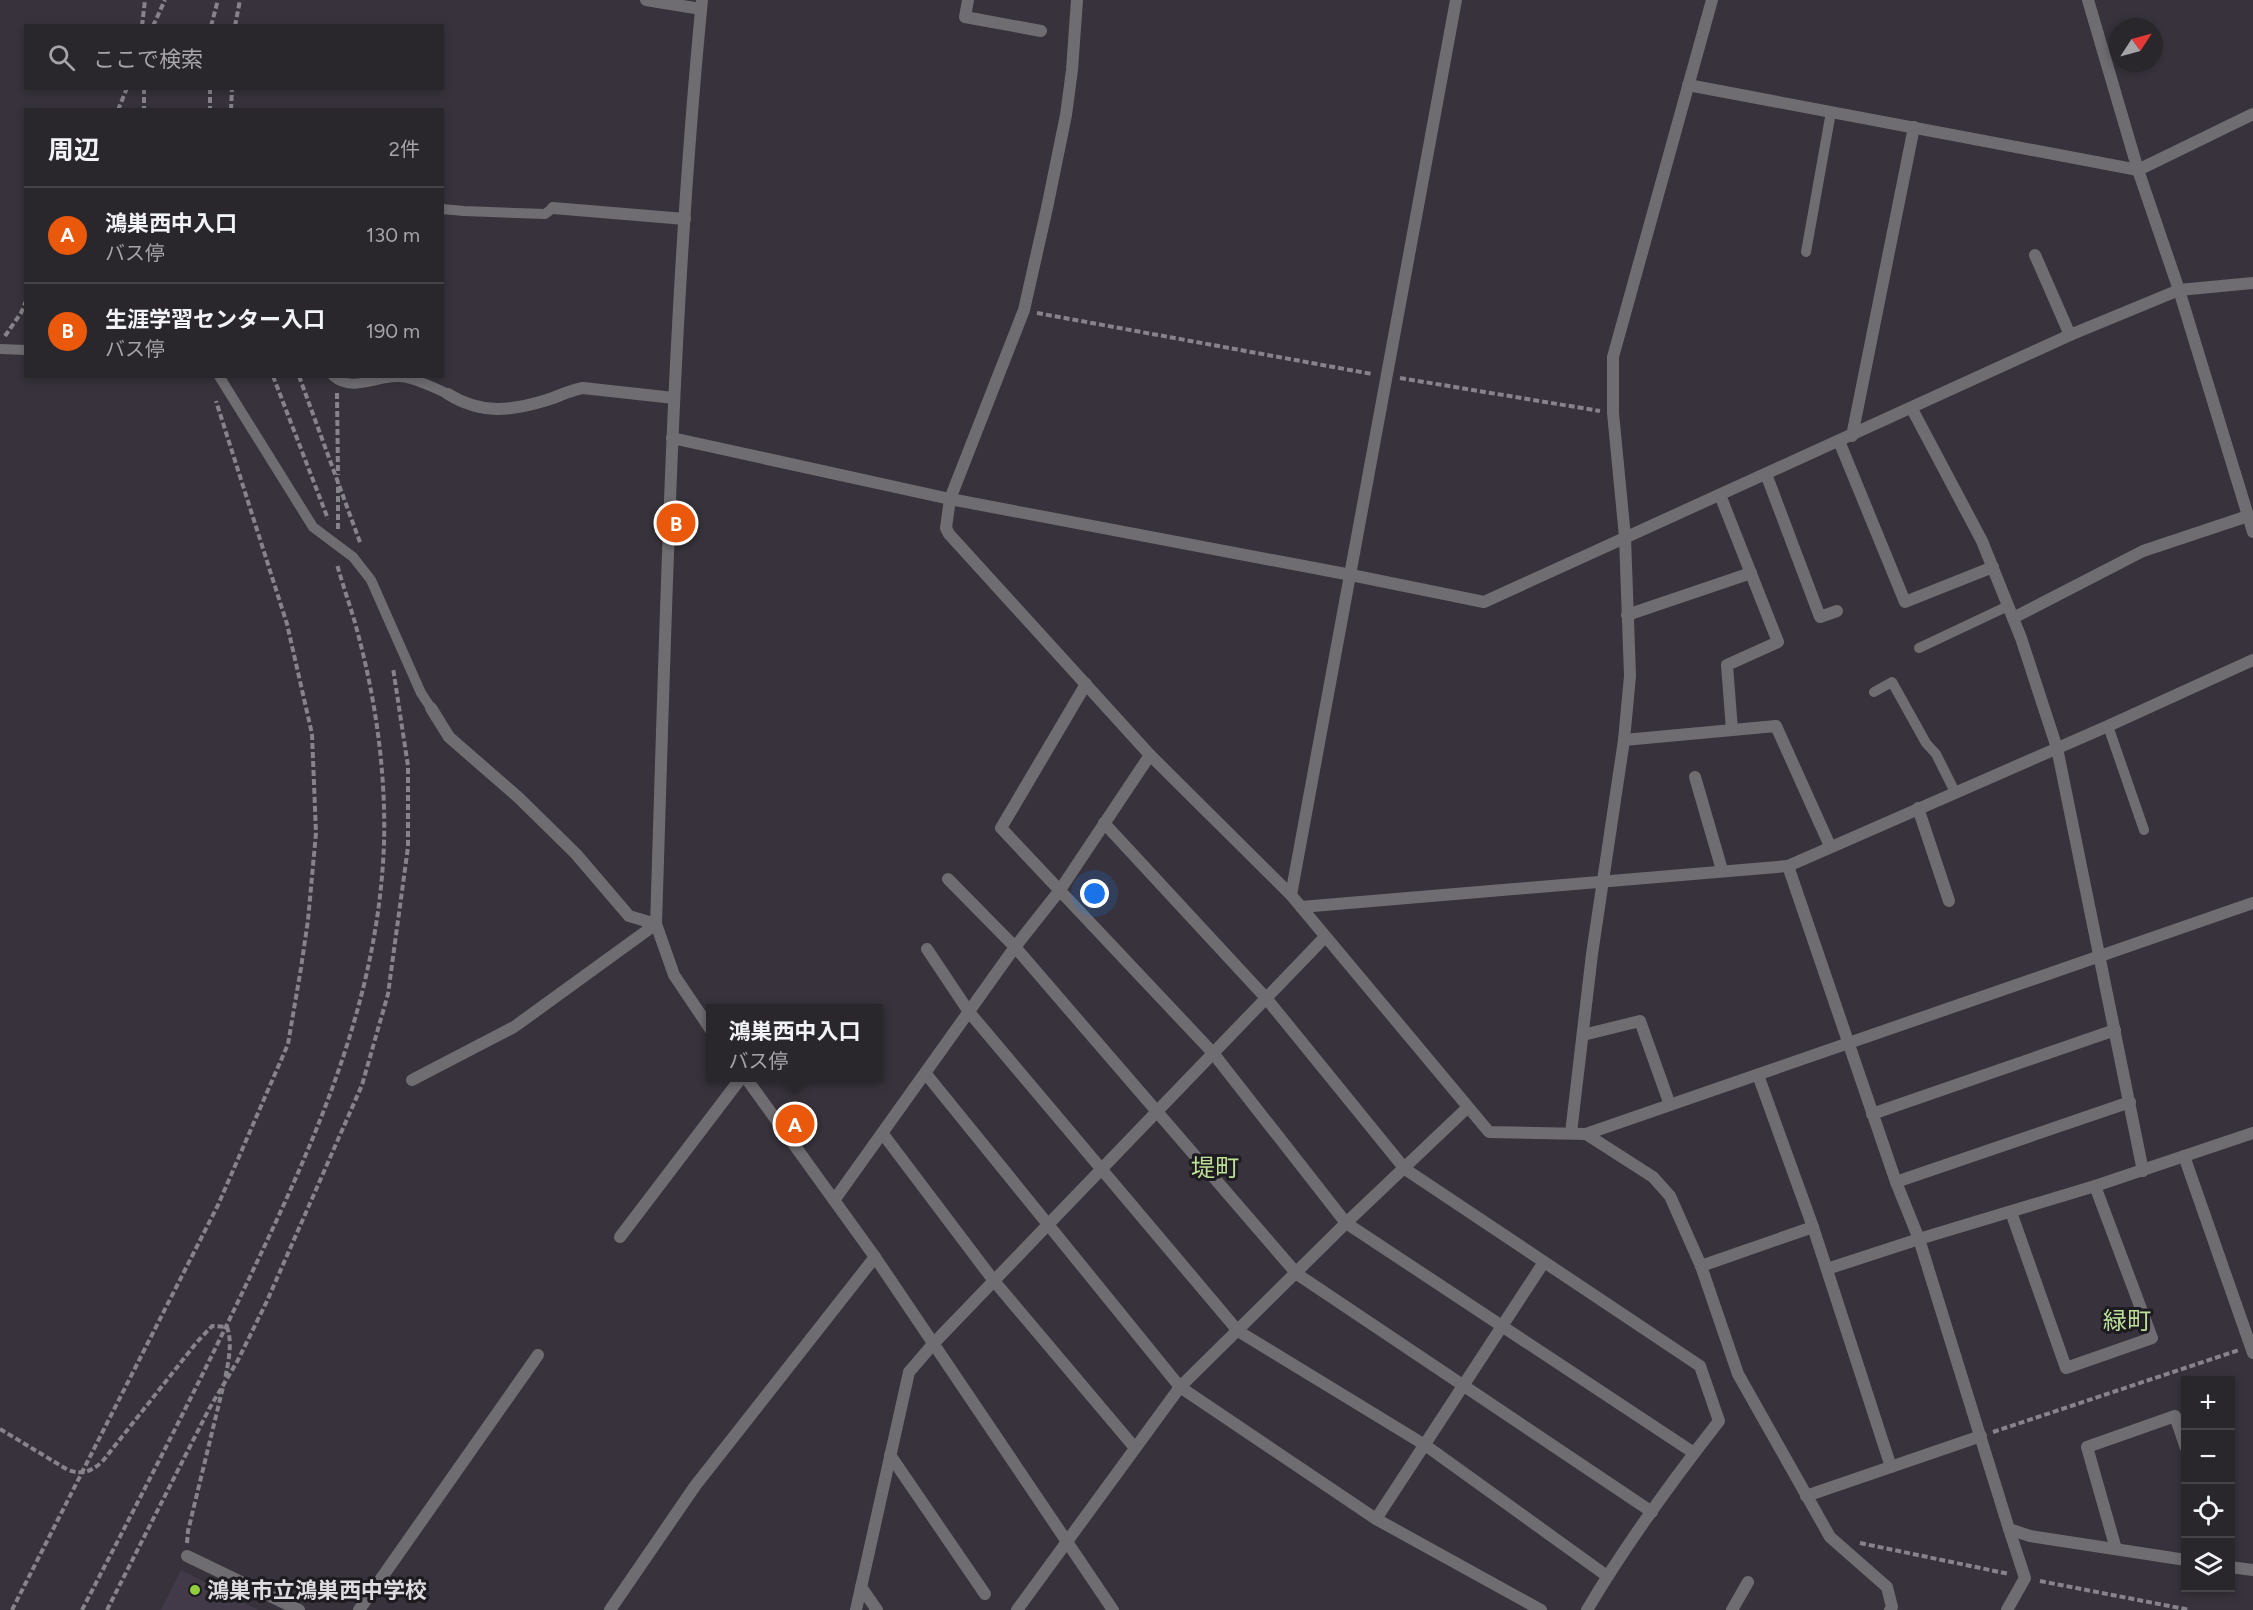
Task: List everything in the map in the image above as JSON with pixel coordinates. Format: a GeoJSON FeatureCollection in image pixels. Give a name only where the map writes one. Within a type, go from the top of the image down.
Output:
{"type":"FeatureCollection","features":[{"type":"Feature","properties":{"kind":"street"},"geometry":{"type":"LineString","coordinates":[[646,0],[702,4],[674,398],[656,924],[674,975],[706,1023]]}},
{"type":"Feature","properties":{"kind":"street"},"geometry":{"type":"LineString","coordinates":[[968,0],[965,17],[1041,31]]}},
{"type":"Feature","properties":{"kind":"street"},"geometry":{"type":"LineString","coordinates":[[1077,0],[1066,115],[1024,310],[951,499],[946,528],[1150,755],[1291,895],[1489,1132],[1586,1134],[2253,903]]}},
{"type":"Feature","properties":{"kind":"street"},"geometry":{"type":"LineString","coordinates":[[1291,895],[1456,0]]}},
{"type":"Feature","properties":{"kind":"street"},"geometry":{"type":"LineString","coordinates":[[1571,1133],[1603,881],[1624,740],[1630,676],[1625,537],[1613,413],[1613,357],[1712,0]]}},
{"type":"Feature","properties":{"kind":"street"},"geometry":{"type":"LineString","coordinates":[[2088,0],[2138,170],[2179,290],[2253,532]]}},
{"type":"Feature","properties":{"kind":"street"},"geometry":{"type":"LineString","coordinates":[[1688,85],[2138,170],[2253,114]]}},
{"type":"Feature","properties":{"kind":"street"},"geometry":{"type":"LineString","coordinates":[[1852,436],[1914,128]]}},
{"type":"Feature","properties":{"kind":"street"},"geometry":{"type":"LineString","coordinates":[[553,208],[685,219]]}},
{"type":"Feature","properties":{"kind":"street"},"geometry":{"type":"LineString","coordinates":[[2035,255],[2070,335]]}},
{"type":"Feature","properties":{"kind":"street"},"geometry":{"type":"LineString","coordinates":[[672,438],[951,499],[1484,602],[1912,409],[2070,335],[2179,290],[2253,284]]}},
{"type":"Feature","properties":{"kind":"street"},"geometry":{"type":"LineString","coordinates":[[448,394],[493,410],[518,408],[583,388],[674,398]]}},
{"type":"Feature","properties":{"kind":"street"},"geometry":{"type":"LineString","coordinates":[[1912,409],[1982,541],[2011,612],[2056,748],[2143,1171]]}},
{"type":"Feature","properties":{"kind":"street"},"geometry":{"type":"LineString","coordinates":[[1839,441],[1905,602],[1993,567]]}},
{"type":"Feature","properties":{"kind":"street"},"geometry":{"type":"LineString","coordinates":[[1766,474],[1820,617],[1837,611]]}},
{"type":"Feature","properties":{"kind":"street"},"geometry":{"type":"LineString","coordinates":[[1720,495],[1778,642],[1727,665],[1732,730]]}},
{"type":"Feature","properties":{"kind":"street"},"geometry":{"type":"LineString","coordinates":[[2011,612],[2143,551],[2248,516]]}},
{"type":"Feature","properties":{"kind":"street"},"geometry":{"type":"LineString","coordinates":[[1627,615],[1751,573]]}},
{"type":"Feature","properties":{"kind":"street"},"geometry":{"type":"LineString","coordinates":[[1301,907],[1788,866],[2253,660]]}},
{"type":"Feature","properties":{"kind":"street"},"geometry":{"type":"LineString","coordinates":[[1086,684],[1001,828],[1213,1053],[1346,1223],[1694,1453]]}},
{"type":"Feature","properties":{"kind":"street"},"geometry":{"type":"LineString","coordinates":[[431,708],[449,737],[519,798],[576,854],[629,916],[656,924]]}},
{"type":"Feature","properties":{"kind":"street"},"geometry":{"type":"LineString","coordinates":[[1624,740],[1776,726],[1830,846]]}},
{"type":"Feature","properties":{"kind":"street"},"geometry":{"type":"LineString","coordinates":[[835,1199],[1015,947],[1060,890],[1150,755]]}},
{"type":"Feature","properties":{"kind":"street"},"geometry":{"type":"LineString","coordinates":[[1695,777],[1722,870]]}},
{"type":"Feature","properties":{"kind":"street"},"geometry":{"type":"LineString","coordinates":[[1918,808],[1948,901]]}},
{"type":"Feature","properties":{"kind":"street"},"geometry":{"type":"LineString","coordinates":[[1104,824],[1266,998],[1405,1169],[1700,1366],[1719,1421],[1607,1576],[1587,1610]]}},
{"type":"Feature","properties":{"kind":"street"},"geometry":{"type":"LineString","coordinates":[[1788,866],[1847,1045],[1919,1239],[2025,1578],[2007,1610]]}},
{"type":"Feature","properties":{"kind":"street"},"geometry":{"type":"LineString","coordinates":[[948,879],[1015,947],[1297,1274],[1652,1512]]}},
{"type":"Feature","properties":{"kind":"street"},"geometry":{"type":"LineString","coordinates":[[412,1080],[514,1027],[656,924]]}},
{"type":"Feature","properties":{"kind":"street"},"geometry":{"type":"LineString","coordinates":[[856,1610],[909,1372],[934,1343],[1325,937]]}},
{"type":"Feature","properties":{"kind":"street"},"geometry":{"type":"LineString","coordinates":[[927,949],[969,1012],[1103,1168],[1238,1331],[1425,1444],[1607,1576]]}},
{"type":"Feature","properties":{"kind":"street"},"geometry":{"type":"LineString","coordinates":[[1583,1035],[1640,1021],[1670,1105]]}},
{"type":"Feature","properties":{"kind":"street"},"geometry":{"type":"LineString","coordinates":[[1872,1114],[2115,1030]]}},
{"type":"Feature","properties":{"kind":"street"},"geometry":{"type":"LineString","coordinates":[[926,1074],[1180,1387],[1376,1519],[1541,1610]]}},
{"type":"Feature","properties":{"kind":"street"},"geometry":{"type":"LineString","coordinates":[[1758,1076],[1813,1227],[1891,1467]]}},
{"type":"Feature","properties":{"kind":"street"},"geometry":{"type":"LineString","coordinates":[[620,1237],[737,1082]]}},
{"type":"Feature","properties":{"kind":"street"},"geometry":{"type":"LineString","coordinates":[[750,1082],[875,1257],[1068,1540],[1113,1610]]}},
{"type":"Feature","properties":{"kind":"street"},"geometry":{"type":"LineString","coordinates":[[1896,1182],[2130,1102]]}},
{"type":"Feature","properties":{"kind":"street"},"geometry":{"type":"LineString","coordinates":[[1017,1610],[1180,1387],[1297,1274],[1346,1223],[1467,1108]]}},
{"type":"Feature","properties":{"kind":"street"},"geometry":{"type":"LineString","coordinates":[[1827,1269],[2143,1171],[2253,1133]]}},
{"type":"Feature","properties":{"kind":"street"},"geometry":{"type":"LineString","coordinates":[[883,1134],[994,1281],[1135,1448]]}},
{"type":"Feature","properties":{"kind":"street"},"geometry":{"type":"LineString","coordinates":[[1586,1134],[1653,1177],[1670,1196],[1701,1266],[1737,1374],[1830,1537],[1887,1587],[1892,1607],[1890,1610]]}},
{"type":"Feature","properties":{"kind":"street"},"geometry":{"type":"LineString","coordinates":[[2184,1156],[2252,1348]]}},
{"type":"Feature","properties":{"kind":"street"},"geometry":{"type":"LineString","coordinates":[[2011,1212],[2066,1368],[2152,1338],[2095,1186]]}},
{"type":"Feature","properties":{"kind":"street"},"geometry":{"type":"LineString","coordinates":[[1701,1266],[1813,1227]]}},
{"type":"Feature","properties":{"kind":"street"},"geometry":{"type":"LineString","coordinates":[[610,1610],[695,1486],[875,1257]]}},
{"type":"Feature","properties":{"kind":"street"},"geometry":{"type":"LineString","coordinates":[[1376,1519],[1544,1262]]}},
{"type":"Feature","properties":{"kind":"street"},"geometry":{"type":"LineString","coordinates":[[359,1610],[538,1355]]}},
{"type":"Feature","properties":{"kind":"street"},"geometry":{"type":"LineString","coordinates":[[2116,1549],[2087,1447],[2175,1416],[2181,1433]]}},
{"type":"Feature","properties":{"kind":"street"},"geometry":{"type":"LineString","coordinates":[[1806,1496],[1981,1436]]}},
{"type":"Feature","properties":{"kind":"street"},"geometry":{"type":"LineString","coordinates":[[890,1455],[985,1594]]}},
{"type":"Feature","properties":{"kind":"street"},"geometry":{"type":"LineString","coordinates":[[2009,1529],[2030,1536],[2181,1559]]}},
{"type":"Feature","properties":{"kind":"street"},"geometry":{"type":"LineString","coordinates":[[187,1556],[298,1610]]}},
{"type":"Feature","properties":{"kind":"street"},"geometry":{"type":"LineString","coordinates":[[2235,1568],[2253,1570]]}},
{"type":"Feature","properties":{"kind":"street"},"geometry":{"type":"LineString","coordinates":[[1732,1610],[1748,1582]]}},
{"type":"Feature","properties":{"kind":"street"},"geometry":{"type":"LineString","coordinates":[[861,1587],[877,1610]]}},
{"type":"Feature","properties":{"kind":"lane"},"geometry":{"type":"LineString","coordinates":[[1806,252],[1831,112]]}},
{"type":"Feature","properties":{"kind":"lane"},"geometry":{"type":"LineString","coordinates":[[444,209],[545,214],[553,208]]}},
{"type":"Feature","properties":{"kind":"lane"},"geometry":{"type":"LineString","coordinates":[[0,349],[24,350]]}},
{"type":"Feature","properties":{"kind":"lane"},"geometry":{"type":"LineString","coordinates":[[220,378],[306,518],[313,527],[335,541],[353,557],[371,580],[421,693],[431,708]]}},
{"type":"Feature","properties":{"kind":"lane"},"geometry":{"type":"LineString","coordinates":[[336,379],[354,385],[392,378]]}},
{"type":"Feature","properties":{"kind":"lane"},"geometry":{"type":"LineString","coordinates":[[408,378],[448,394]]}},
{"type":"Feature","properties":{"kind":"lane"},"geometry":{"type":"LineString","coordinates":[[1919,648],[2011,612]]}},
{"type":"Feature","properties":{"kind":"lane"},"geometry":{"type":"LineString","coordinates":[[1874,692],[1892,682],[1926,744],[1936,753],[1955,792]]}},
{"type":"Feature","properties":{"kind":"lane"},"geometry":{"type":"LineString","coordinates":[[2108,726],[2144,830]]}},
{"type":"Feature","properties":{"kind":"path"},"geometry":{"type":"LineString","coordinates":[[142,24],[146,0]]}},
{"type":"Feature","properties":{"kind":"path"},"geometry":{"type":"LineString","coordinates":[[154,24],[165,0]]}},
{"type":"Feature","properties":{"kind":"path"},"geometry":{"type":"LineString","coordinates":[[212,24],[218,0]]}},
{"type":"Feature","properties":{"kind":"path"},"geometry":{"type":"LineString","coordinates":[[235,24],[240,0]]}},
{"type":"Feature","properties":{"kind":"path"},"geometry":{"type":"LineString","coordinates":[[119,108],[126,90]]}},
{"type":"Feature","properties":{"kind":"path"},"geometry":{"type":"LineString","coordinates":[[144,90],[144,108]]}},
{"type":"Feature","properties":{"kind":"path"},"geometry":{"type":"LineString","coordinates":[[210,90],[210,108]]}},
{"type":"Feature","properties":{"kind":"path"},"geometry":{"type":"LineString","coordinates":[[231,108],[232,90]]}},
{"type":"Feature","properties":{"kind":"path"},"geometry":{"type":"LineString","coordinates":[[0,342],[24,306]]}},
{"type":"Feature","properties":{"kind":"path"},"geometry":{"type":"LineString","coordinates":[[1024,310],[1387,376],[1613,413]]}},
{"type":"Feature","properties":{"kind":"path"},"geometry":{"type":"LineString","coordinates":[[274,378],[335,541]]}},
{"type":"Feature","properties":{"kind":"path"},"geometry":{"type":"LineString","coordinates":[[300,378],[362,547]]}},
{"type":"Feature","properties":{"kind":"path"},"geometry":{"type":"LineString","coordinates":[[82,1610],[227,1327],[290,1194],[344,1060],[361,1001],[375,937],[384,844],[379,744],[358,633],[334,555],[339,523],[336,379]]}},
{"type":"Feature","properties":{"kind":"path"},"geometry":{"type":"LineString","coordinates":[[12,1610],[218,1205],[288,1044],[308,920],[316,833],[312,734],[287,624],[216,399]]}},
{"type":"Feature","properties":{"kind":"path"},"geometry":{"type":"LineString","coordinates":[[107,1610],[267,1301],[362,1085],[388,994],[408,847],[408,766],[392,659]]}},
{"type":"Feature","properties":{"kind":"path"},"geometry":{"type":"LineString","coordinates":[[0,1429],[68,1470],[79,1473],[91,1471],[102,1462],[212,1326],[227,1327]]}},
{"type":"Feature","properties":{"kind":"path"},"geometry":{"type":"LineString","coordinates":[[187,1556],[188,1531],[212,1439],[231,1345],[227,1327]]}},
{"type":"Feature","properties":{"kind":"path"},"geometry":{"type":"LineString","coordinates":[[1981,1436],[2252,1348]]}},
{"type":"Feature","properties":{"kind":"shaded area","name":"鴻巣市立鴻巣西中学校"},"geometry":{"type":"Polygon","coordinates":[[[181,1570],[258,1610],[161,1610],[181,1570]]]}},
{"type":"Feature","properties":{"kind":"place","name":"生涯学習センター入口"},"geometry":{"type":"Point","coordinates":[676,523]}},
{"type":"Feature","properties":{"kind":"place","name":"鴻巣西中入口"},"geometry":{"type":"Point","coordinates":[795,1124]}},
{"type":"Feature","properties":{"kind":"place","name":"鴻巣市立鴻巣西中学校"},"geometry":{"type":"Point","coordinates":[195,1590]}},
{"type":"Feature","properties":{"kind":"district","name":"堤町"},"geometry":{"type":"Point","coordinates":[1215,1167]}},
{"type":"Feature","properties":{"kind":"district","name":"緑町"},"geometry":{"type":"Point","coordinates":[2127,1320]}}]}
